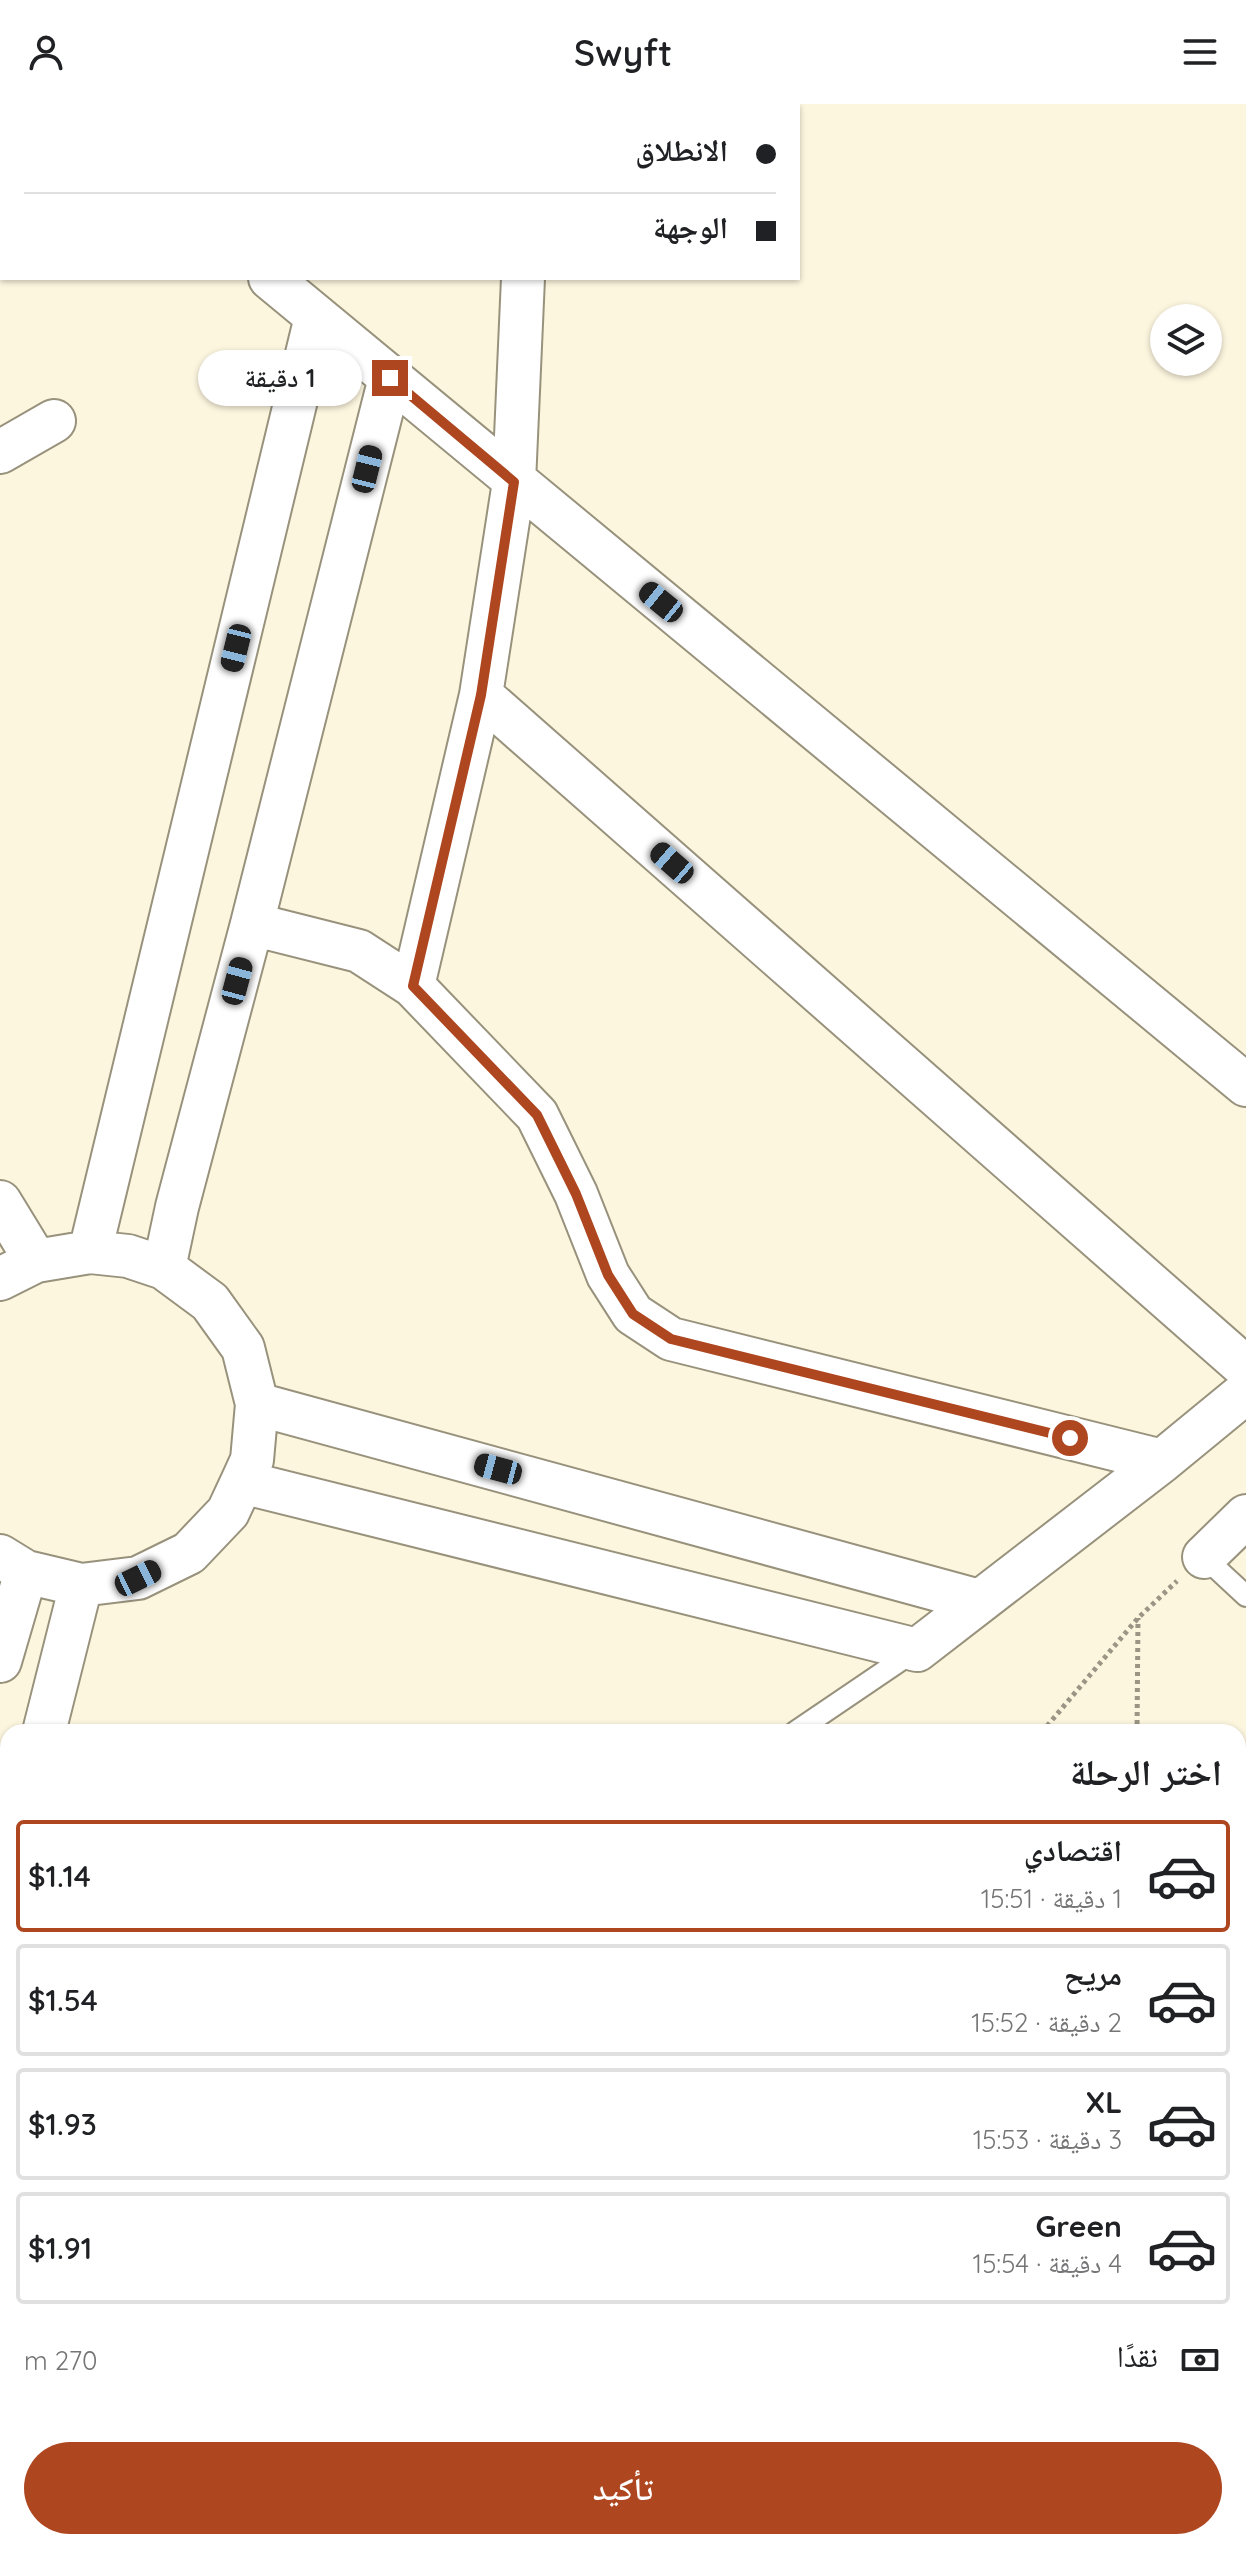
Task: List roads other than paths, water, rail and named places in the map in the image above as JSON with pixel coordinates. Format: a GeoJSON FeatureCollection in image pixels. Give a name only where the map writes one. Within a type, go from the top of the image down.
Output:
{"type":"FeatureCollection","features":[{"type":"Feature","properties":{"kind":"street"},"geometry":{"type":"LineString","coordinates":[[272,280],[1246,1085]]}},
{"type":"Feature","properties":{"kind":"street"},"geometry":{"type":"LineString","coordinates":[[413,986],[481,695],[514,482],[523,280]]}},
{"type":"Feature","properties":{"kind":"street"},"geometry":{"type":"LineString","coordinates":[[90,1252],[316,317]]}},
{"type":"Feature","properties":{"kind":"street"},"geometry":{"type":"LineString","coordinates":[[164,1268],[177,1207],[390,378]]}},
{"type":"Feature","properties":{"kind":"street"},"geometry":{"type":"LineString","coordinates":[[0,452],[54,421]]}},
{"type":"Feature","properties":{"kind":"street"},"geometry":{"type":"LineString","coordinates":[[481,695],[1246,1368]]}},
{"type":"Feature","properties":{"kind":"street"},"geometry":{"type":"LineString","coordinates":[[252,924],[359,951],[413,986],[537,1115],[576,1194],[608,1275],[633,1314],[671,1339],[1162,1461]]}},
{"type":"Feature","properties":{"kind":"street"},"geometry":{"type":"LineString","coordinates":[[0,1202],[18,1270],[90,1252],[128,1256],[164,1268],[210,1302],[243,1348],[257,1404],[252,1460],[242,1482],[228,1512],[189,1553],[138,1578],[81,1585],[13,1564],[0,1661]]}},
{"type":"Feature","properties":{"kind":"street"},"geometry":{"type":"LineString","coordinates":[[242,1482],[917,1650],[1162,1461],[1246,1392]]}},
{"type":"Feature","properties":{"kind":"street"},"geometry":{"type":"LineString","coordinates":[[257,1404],[979,1601]]}},
{"type":"Feature","properties":{"kind":"street"},"geometry":{"type":"LineString","coordinates":[[1204,1557],[1246,1516]]}},
{"type":"Feature","properties":{"kind":"street"},"geometry":{"type":"LineString","coordinates":[[46,1724],[81,1585]]}},
{"type":"Feature","properties":{"kind":"lane"},"geometry":{"type":"LineString","coordinates":[[1204,1557],[1246,1596]]}},
{"type":"Feature","properties":{"kind":"lane"},"geometry":{"type":"LineString","coordinates":[[807,1724],[917,1650]]}}]}
